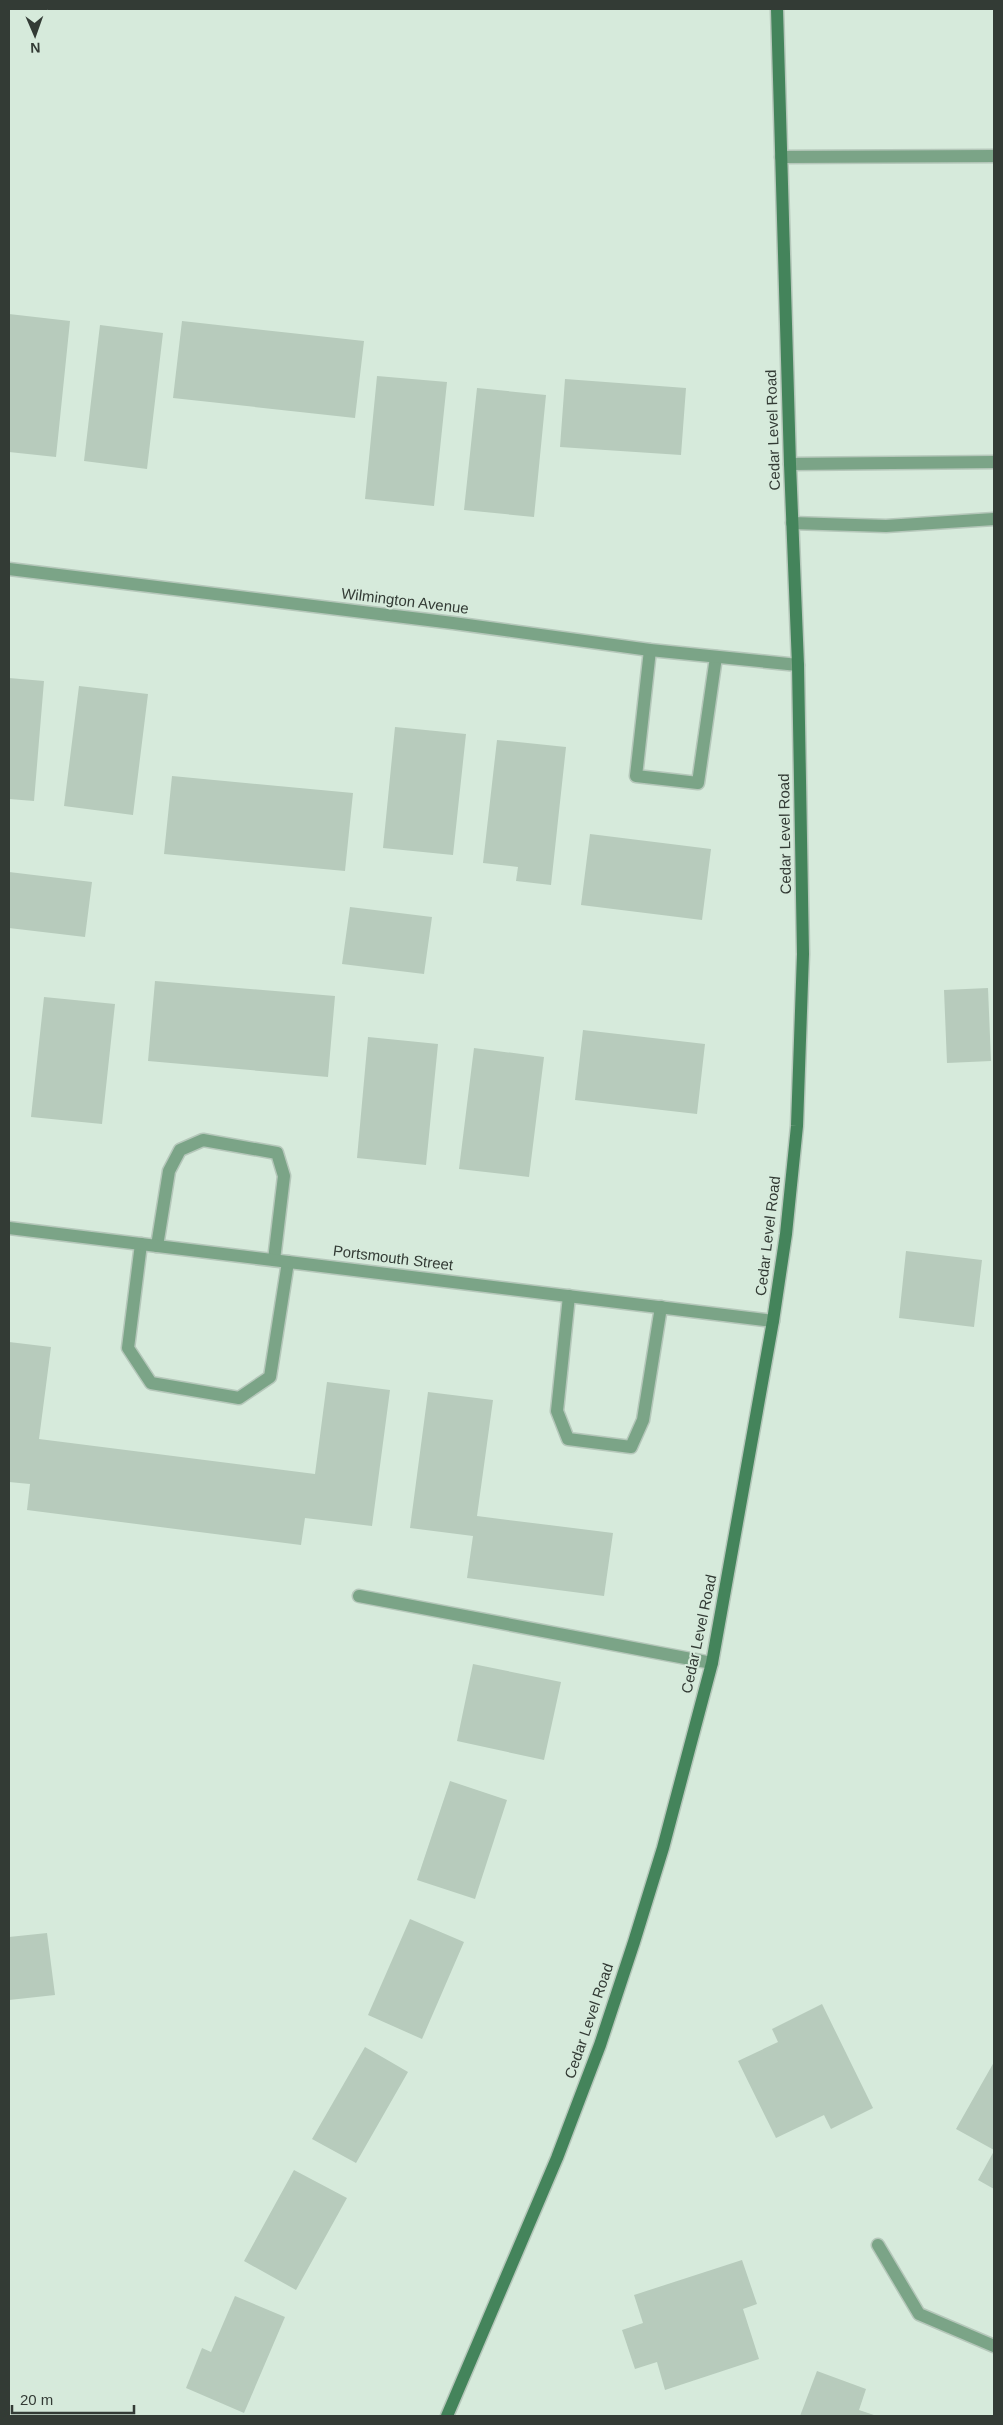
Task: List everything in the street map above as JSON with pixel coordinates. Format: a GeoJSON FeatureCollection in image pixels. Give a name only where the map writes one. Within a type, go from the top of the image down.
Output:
{"type":"FeatureCollection","features":[{"type":"Feature","properties":{"kind":"main road","name":"Cedar Level Road"},"geometry":{"type":"LineString","coordinates":[[446,2416],[557,2158],[600,2045],[663,1848],[712,1663],[773,1321],[786,1234],[797,1126],[802,1038],[803,954],[798,665],[790,464],[777,9]]}},
{"type":"Feature","properties":{"kind":"street"},"geometry":{"type":"LineString","coordinates":[[781,157],[994,156]]}},
{"type":"Feature","properties":{"kind":"street"},"geometry":{"type":"LineString","coordinates":[[790,464],[994,462]]}},
{"type":"Feature","properties":{"kind":"street"},"geometry":{"type":"LineString","coordinates":[[792,523],[886,526],[994,519]]}},
{"type":"Feature","properties":{"kind":"street","name":"Wilmington Avenue"},"geometry":{"type":"LineString","coordinates":[[9,569],[453,623],[650,650],[798,665]]}},
{"type":"Feature","properties":{"kind":"street"},"geometry":{"type":"LineString","coordinates":[[650,650],[636,776],[698,783],[716,657]]}},
{"type":"Feature","properties":{"kind":"street"},"geometry":{"type":"LineString","coordinates":[[157,1246],[169,1170],[180,1150],[203,1140],[277,1153],[284,1176],[274,1260]]}},
{"type":"Feature","properties":{"kind":"street","name":"Portsmouth Street"},"geometry":{"type":"LineString","coordinates":[[9,1228],[773,1321]]}},
{"type":"Feature","properties":{"kind":"street"},"geometry":{"type":"LineString","coordinates":[[141,1244],[128,1348],[150,1383],[239,1398],[270,1377],[288,1262]]}},
{"type":"Feature","properties":{"kind":"street"},"geometry":{"type":"LineString","coordinates":[[568,1296],[557,1410],[568,1439],[631,1447],[643,1420],[661,1307]]}},
{"type":"Feature","properties":{"kind":"street"},"geometry":{"type":"LineString","coordinates":[[360,1596],[712,1663]]}},
{"type":"Feature","properties":{"kind":"street"},"geometry":{"type":"LineString","coordinates":[[878,2245],[919,2314],[994,2346]]}},
{"type":"Feature","properties":{"kind":"building"},"geometry":{"type":"Polygon","coordinates":[[[9,314],[70,321],[56,457],[9,452],[9,314]]]}},
{"type":"Feature","properties":{"kind":"building"},"geometry":{"type":"Polygon","coordinates":[[[182,321],[364,341],[355,418],[173,398],[182,321]]]}},
{"type":"Feature","properties":{"kind":"building"},"geometry":{"type":"Polygon","coordinates":[[[100,325],[163,333],[147,469],[84,461],[100,325]]]}},
{"type":"Feature","properties":{"kind":"building"},"geometry":{"type":"Polygon","coordinates":[[[377,376],[447,382],[434,506],[365,499],[377,376]]]}},
{"type":"Feature","properties":{"kind":"building"},"geometry":{"type":"Polygon","coordinates":[[[565,379],[686,388],[681,455],[560,447],[565,379]]]}},
{"type":"Feature","properties":{"kind":"building"},"geometry":{"type":"Polygon","coordinates":[[[477,388],[546,395],[534,517],[464,510],[477,388]]]}},
{"type":"Feature","properties":{"kind":"building"},"geometry":{"type":"Polygon","coordinates":[[[9,678],[44,681],[34,801],[9,799],[9,678]]]}},
{"type":"Feature","properties":{"kind":"building"},"geometry":{"type":"Polygon","coordinates":[[[79,686],[148,694],[133,815],[64,806],[79,686]]]}},
{"type":"Feature","properties":{"kind":"building"},"geometry":{"type":"Polygon","coordinates":[[[395,727],[466,734],[453,855],[383,848],[395,727]]]}},
{"type":"Feature","properties":{"kind":"building"},"geometry":{"type":"Polygon","coordinates":[[[497,740],[566,747],[551,885],[516,881],[518,867],[483,863],[497,740]]]}},
{"type":"Feature","properties":{"kind":"building"},"geometry":{"type":"Polygon","coordinates":[[[172,776],[353,793],[345,871],[164,854],[172,776]]]}},
{"type":"Feature","properties":{"kind":"building"},"geometry":{"type":"Polygon","coordinates":[[[590,834],[711,849],[702,920],[581,905],[590,834]]]}},
{"type":"Feature","properties":{"kind":"building"},"geometry":{"type":"Polygon","coordinates":[[[9,872],[92,882],[85,937],[9,928],[9,872]]]}},
{"type":"Feature","properties":{"kind":"building"},"geometry":{"type":"Polygon","coordinates":[[[350,907],[432,917],[424,974],[342,964],[350,907]]]}},
{"type":"Feature","properties":{"kind":"building"},"geometry":{"type":"Polygon","coordinates":[[[155,981],[335,996],[328,1077],[148,1061],[155,981]]]}},
{"type":"Feature","properties":{"kind":"building"},"geometry":{"type":"Polygon","coordinates":[[[988,988],[991,1061],[947,1063],[944,990],[988,988]]]}},
{"type":"Feature","properties":{"kind":"building"},"geometry":{"type":"Polygon","coordinates":[[[44,997],[115,1004],[102,1124],[31,1117],[44,997]]]}},
{"type":"Feature","properties":{"kind":"building"},"geometry":{"type":"Polygon","coordinates":[[[583,1030],[705,1044],[697,1114],[575,1100],[583,1030]]]}},
{"type":"Feature","properties":{"kind":"building"},"geometry":{"type":"Polygon","coordinates":[[[368,1037],[438,1044],[426,1165],[357,1158],[368,1037]]]}},
{"type":"Feature","properties":{"kind":"building"},"geometry":{"type":"Polygon","coordinates":[[[474,1048],[544,1057],[529,1177],[459,1169],[474,1048]]]}},
{"type":"Feature","properties":{"kind":"building"},"geometry":{"type":"Polygon","coordinates":[[[906,1251],[982,1260],[974,1327],[899,1318],[906,1251]]]}},
{"type":"Feature","properties":{"kind":"building"},"geometry":{"type":"Polygon","coordinates":[[[9,1342],[51,1347],[39,1439],[315,1474],[327,1382],[390,1390],[372,1526],[305,1518],[301,1545],[27,1510],[30,1484],[9,1482],[9,1342]]]}},
{"type":"Feature","properties":{"kind":"building"},"geometry":{"type":"Polygon","coordinates":[[[428,1392],[493,1400],[477,1516],[613,1533],[604,1596],[467,1578],[473,1536],[410,1528],[428,1392]]]}},
{"type":"Feature","properties":{"kind":"building"},"geometry":{"type":"Polygon","coordinates":[[[473,1664],[561,1682],[544,1760],[457,1741],[473,1664]]]}},
{"type":"Feature","properties":{"kind":"building"},"geometry":{"type":"Polygon","coordinates":[[[450,1781],[507,1800],[475,1899],[417,1880],[450,1781]]]}},
{"type":"Feature","properties":{"kind":"building"},"geometry":{"type":"Polygon","coordinates":[[[410,1919],[464,1942],[422,2039],[368,2015],[410,1919]]]}},
{"type":"Feature","properties":{"kind":"building"},"geometry":{"type":"Polygon","coordinates":[[[47,1933],[55,1995],[9,2000],[9,1937],[47,1933]]]}},
{"type":"Feature","properties":{"kind":"building"},"geometry":{"type":"Polygon","coordinates":[[[822,2004],[873,2108],[831,2129],[824,2115],[776,2138],[738,2061],[778,2042],[772,2029],[822,2004]]]}},
{"type":"Feature","properties":{"kind":"building"},"geometry":{"type":"Polygon","coordinates":[[[365,2047],[408,2072],[356,2163],[312,2139],[365,2047]]]}},
{"type":"Feature","properties":{"kind":"building"},"geometry":{"type":"Polygon","coordinates":[[[994,2062],[994,2150],[956,2129],[994,2062]]]}},
{"type":"Feature","properties":{"kind":"building"},"geometry":{"type":"Polygon","coordinates":[[[994,2151],[994,2189],[978,2180],[994,2151]]]}},
{"type":"Feature","properties":{"kind":"building"},"geometry":{"type":"Polygon","coordinates":[[[294,2170],[347,2198],[296,2290],[244,2261],[294,2170]]]}},
{"type":"Feature","properties":{"kind":"building"},"geometry":{"type":"Polygon","coordinates":[[[742,2260],[757,2304],[743,2309],[759,2359],[665,2390],[657,2362],[635,2369],[622,2330],[643,2323],[634,2295],[742,2260]]]}},
{"type":"Feature","properties":{"kind":"building"},"geometry":{"type":"Polygon","coordinates":[[[235,2296],[285,2317],[244,2413],[186,2388],[202,2348],[211,2352],[235,2296]]]}},
{"type":"Feature","properties":{"kind":"building"},"geometry":{"type":"Polygon","coordinates":[[[817,2371],[866,2389],[859,2410],[877,2416],[800,2416],[817,2371]]]}}]}
